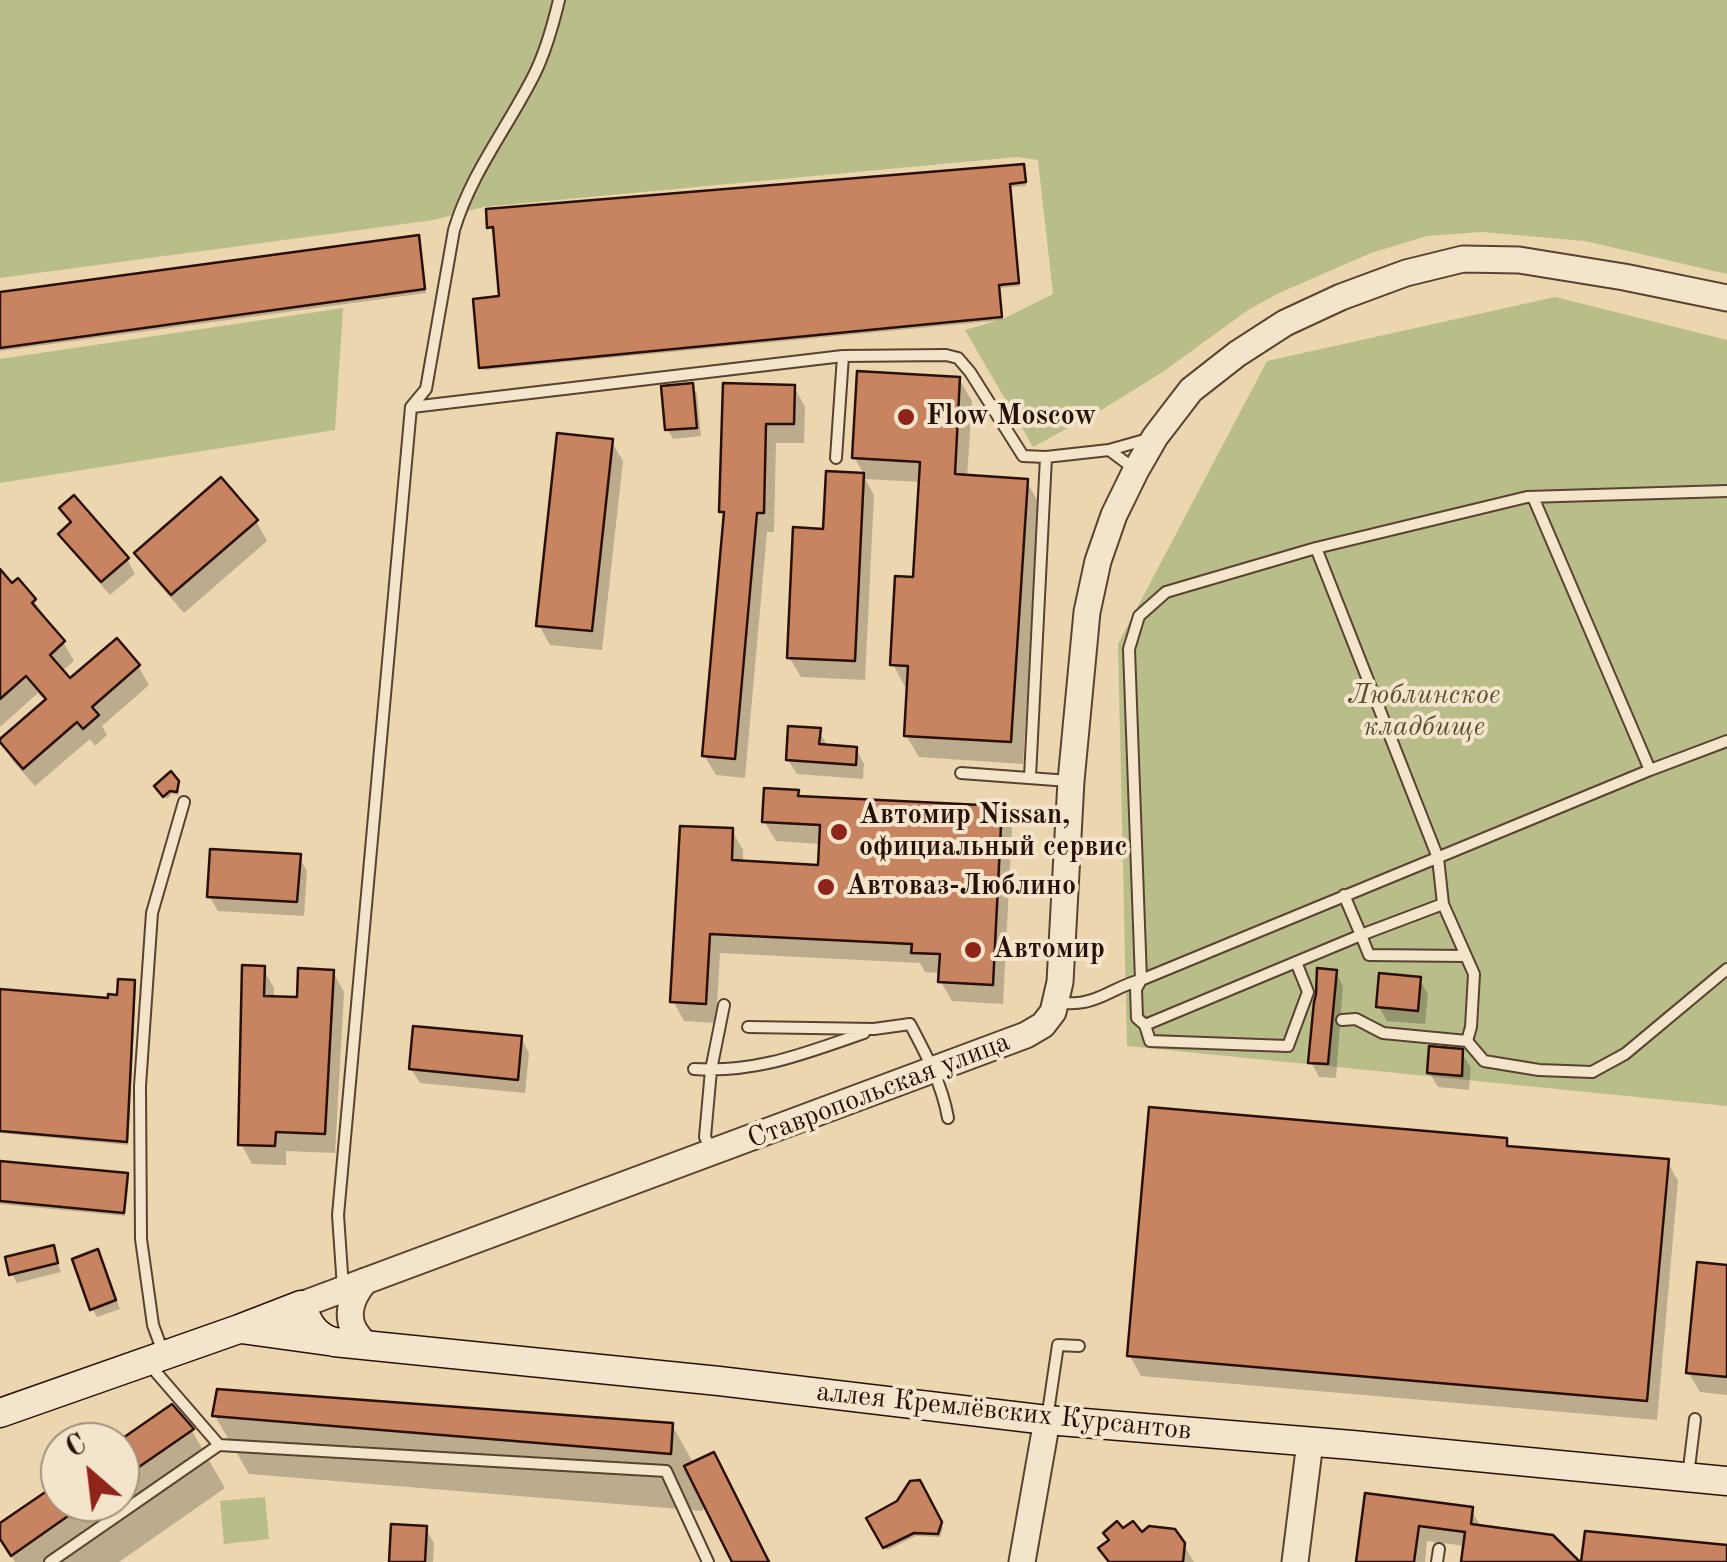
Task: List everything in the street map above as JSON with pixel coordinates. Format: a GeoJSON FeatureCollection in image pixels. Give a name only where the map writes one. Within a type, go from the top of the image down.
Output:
{"type":"FeatureCollection","features":[{"type":"Feature","properties":{"kind":"main road","name":"Ставропольская улица"},"geometry":{"type":"LineString","coordinates":[[0,1412],[301,1305]]}},
{"type":"Feature","properties":{"kind":"main road"},"geometry":{"type":"LineString","coordinates":[[301,1305],[315,1333],[334,1342]]}},
{"type":"Feature","properties":{"kind":"main road","name":"аллея Кремлёвских Курсантов"},"geometry":{"type":"LineString","coordinates":[[240,1329],[1047,1420],[1727,1481]]}},
{"type":"Feature","properties":{"kind":"street"},"geometry":{"type":"LineString","coordinates":[[1057,1004],[1071,781],[1087,612],[1098,560],[1136,470],[1155,437],[1192,390],[1285,323],[1406,273],[1463,259],[1519,260],[1624,276],[1727,298]]}},
{"type":"Feature","properties":{"kind":"street","name":"Ставропольская улица"},"geometry":{"type":"LineString","coordinates":[[301,1305],[1026,1036],[1043,1025],[1057,1004]]}},
{"type":"Feature","properties":{"kind":"street"},"geometry":{"type":"LineString","coordinates":[[354,1285],[350,1321],[367,1345]]}},
{"type":"Feature","properties":{"kind":"street"},"geometry":{"type":"LineString","coordinates":[[1022,1562],[1047,1420]]}},
{"type":"Feature","properties":{"kind":"street"},"geometry":{"type":"LineString","coordinates":[[1295,1562],[1310,1442]]}},
{"type":"Feature","properties":{"kind":"lane"},"geometry":{"type":"LineString","coordinates":[[354,1285],[338,1215],[411,407],[426,389],[459,214],[476,176],[535,73],[559,0]]}},
{"type":"Feature","properties":{"kind":"lane"},"geometry":{"type":"LineString","coordinates":[[411,407],[843,356],[946,355],[958,358],[970,372],[1023,456],[1109,450],[1155,437]]}},
{"type":"Feature","properties":{"kind":"lane"},"geometry":{"type":"LineString","coordinates":[[836,458],[843,356]]}},
{"type":"Feature","properties":{"kind":"lane"},"geometry":{"type":"LineString","coordinates":[[1109,450],[1136,470]]}},
{"type":"Feature","properties":{"kind":"lane"},"geometry":{"type":"LineString","coordinates":[[1030,777],[1046,457]]}},
{"type":"Feature","properties":{"kind":"lane"},"geometry":{"type":"LineString","coordinates":[[1296,962],[1308,992],[1288,1046],[1150,1041],[1146,1025],[1137,1018],[1136,989],[1141,980],[1129,649],[1139,616],[1166,592],[1316,548],[1534,497],[1727,491]]}},
{"type":"Feature","properties":{"kind":"lane"},"geometry":{"type":"LineString","coordinates":[[1534,497],[1650,770]]}},
{"type":"Feature","properties":{"kind":"lane"},"geometry":{"type":"LineString","coordinates":[[1316,548],[1438,858],[1442,904],[1474,974],[1467,1041]]}},
{"type":"Feature","properties":{"kind":"lane"},"geometry":{"type":"LineString","coordinates":[[1057,1004],[1095,999],[1126,983],[1727,742]]}},
{"type":"Feature","properties":{"kind":"lane"},"geometry":{"type":"LineString","coordinates":[[961,773],[1071,781]]}},
{"type":"Feature","properties":{"kind":"lane"},"geometry":{"type":"LineString","coordinates":[[184,802],[152,914],[140,1086],[142,1239],[156,1359],[219,1445]]}},
{"type":"Feature","properties":{"kind":"lane"},"geometry":{"type":"LineString","coordinates":[[1344,896],[1369,955],[1465,956]]}},
{"type":"Feature","properties":{"kind":"lane"},"geometry":{"type":"LineString","coordinates":[[1146,1025],[1442,904]]}},
{"type":"Feature","properties":{"kind":"lane"},"geometry":{"type":"LineString","coordinates":[[1342,1020],[1356,1018],[1383,1033],[1467,1041],[1484,1061],[1539,1070],[1592,1072],[1625,1054],[1727,969]]}},
{"type":"Feature","properties":{"kind":"lane"},"geometry":{"type":"LineString","coordinates":[[714,1153],[705,1137],[711,1070],[724,1005]]}},
{"type":"Feature","properties":{"kind":"lane"},"geometry":{"type":"LineString","coordinates":[[694,1069],[737,1070],[790,1058],[874,1030],[910,1024],[934,1070],[948,1118]]}},
{"type":"Feature","properties":{"kind":"lane"},"geometry":{"type":"LineString","coordinates":[[748,1027],[874,1030]]}},
{"type":"Feature","properties":{"kind":"lane"},"geometry":{"type":"LineString","coordinates":[[1047,1420],[1058,1345],[1079,1346]]}},
{"type":"Feature","properties":{"kind":"lane"},"geometry":{"type":"LineString","coordinates":[[1688,1477],[1695,1419]]}},
{"type":"Feature","properties":{"kind":"lane"},"geometry":{"type":"LineString","coordinates":[[50,1562],[219,1445],[666,1472],[708,1562]]}},
{"type":"Feature","properties":{"kind":"green space"},"geometry":{"type":"Polygon","coordinates":[[[0,0],[1727,0],[1727,274],[1585,241],[1482,232],[1427,236],[1371,253],[1279,293],[1248,310],[1164,371],[1033,447],[965,330],[1003,319],[1053,294],[1038,160],[1017,157],[483,207],[434,220],[0,278],[0,0]]]}},
{"type":"Feature","properties":{"kind":"green space","name":"Люблинское кладбище"},"geometry":{"type":"Polygon","coordinates":[[[1555,297],[1727,340],[1727,1106],[1127,1046],[1118,644],[1267,361],[1555,297]]]}},
{"type":"Feature","properties":{"kind":"green space"},"geometry":{"type":"Polygon","coordinates":[[[343,308],[335,430],[0,483],[0,359],[343,308]]]}},
{"type":"Feature","properties":{"kind":"green space"},"geometry":{"type":"Polygon","coordinates":[[[265,1497],[269,1539],[224,1544],[220,1501],[265,1497]]]}},
{"type":"Feature","properties":{"kind":"building"},"geometry":{"type":"Polygon","coordinates":[[[1024,164],[1026,182],[1010,184],[1019,283],[999,285],[1002,317],[479,368],[473,299],[499,296],[493,227],[487,228],[486,209],[1024,164]]]}},
{"type":"Feature","properties":{"kind":"building"},"geometry":{"type":"Polygon","coordinates":[[[419,235],[425,289],[0,348],[0,292],[419,235]]]}},
{"type":"Feature","properties":{"kind":"building"},"geometry":{"type":"Polygon","coordinates":[[[857,371],[960,377],[955,474],[1028,479],[1011,742],[904,736],[908,666],[890,665],[895,576],[913,577],[920,462],[852,458],[857,371]]]}},
{"type":"Feature","properties":{"kind":"building"},"geometry":{"type":"Polygon","coordinates":[[[693,383],[697,428],[665,430],[661,386],[693,383]]]}},
{"type":"Feature","properties":{"kind":"building"},"geometry":{"type":"Polygon","coordinates":[[[723,383],[795,385],[794,424],[766,424],[764,513],[757,513],[735,759],[702,756],[724,512],[719,512],[723,383]]]}},
{"type":"Feature","properties":{"kind":"building"},"geometry":{"type":"Polygon","coordinates":[[[557,433],[613,439],[592,631],[536,626],[557,433]]]}},
{"type":"Feature","properties":{"kind":"building"},"geometry":{"type":"Polygon","coordinates":[[[826,471],[864,473],[855,661],[787,658],[793,527],[823,529],[826,471]]]}},
{"type":"Feature","properties":{"kind":"building"},"geometry":{"type":"Polygon","coordinates":[[[221,477],[258,520],[171,595],[134,553],[221,477]]]}},
{"type":"Feature","properties":{"kind":"building"},"geometry":{"type":"Polygon","coordinates":[[[74,495],[129,558],[101,582],[58,534],[71,522],[59,508],[74,495]]]}},
{"type":"Feature","properties":{"kind":"building"},"geometry":{"type":"Polygon","coordinates":[[[0,569],[12,583],[18,578],[36,599],[32,603],[65,641],[50,655],[70,678],[117,638],[140,665],[92,707],[99,715],[83,729],[77,722],[23,769],[0,739],[46,699],[26,676],[0,699],[0,569]]]}},
{"type":"Feature","properties":{"kind":"building"},"geometry":{"type":"Polygon","coordinates":[[[788,726],[821,728],[819,744],[857,747],[856,765],[786,760],[788,726]]]}},
{"type":"Feature","properties":{"kind":"building"},"geometry":{"type":"Polygon","coordinates":[[[171,771],[179,781],[177,792],[170,791],[163,797],[154,786],[171,771]]]}},
{"type":"Feature","properties":{"kind":"building"},"geometry":{"type":"Polygon","coordinates":[[[764,788],[799,790],[798,796],[1002,806],[993,985],[938,982],[940,954],[911,953],[912,944],[710,934],[706,1004],[670,1002],[680,826],[733,828],[732,860],[818,865],[820,825],[762,822],[764,788]]]}},
{"type":"Feature","properties":{"kind":"building"},"geometry":{"type":"Polygon","coordinates":[[[210,849],[301,854],[297,902],[207,897],[210,849]]]}},
{"type":"Feature","properties":{"kind":"building"},"geometry":{"type":"Polygon","coordinates":[[[242,965],[265,966],[264,996],[297,997],[298,968],[334,970],[325,1134],[276,1132],[275,1146],[238,1145],[242,965]]]}},
{"type":"Feature","properties":{"kind":"building"},"geometry":{"type":"Polygon","coordinates":[[[1317,968],[1337,970],[1328,1064],[1308,1063],[1317,968]]]}},
{"type":"Feature","properties":{"kind":"building"},"geometry":{"type":"Polygon","coordinates":[[[1379,973],[1421,977],[1418,1011],[1376,1007],[1379,973]]]}},
{"type":"Feature","properties":{"kind":"building"},"geometry":{"type":"Polygon","coordinates":[[[118,979],[135,980],[127,1142],[0,1131],[0,989],[108,998],[108,994],[117,995],[118,979]]]}},
{"type":"Feature","properties":{"kind":"building"},"geometry":{"type":"Polygon","coordinates":[[[413,1026],[522,1036],[518,1080],[409,1069],[413,1026]]]}},
{"type":"Feature","properties":{"kind":"building"},"geometry":{"type":"Polygon","coordinates":[[[1429,1046],[1463,1049],[1462,1076],[1427,1073],[1429,1046]]]}},
{"type":"Feature","properties":{"kind":"building"},"geometry":{"type":"Polygon","coordinates":[[[1149,1107],[1507,1138],[1507,1146],[1669,1159],[1647,1401],[1127,1356],[1149,1107]]]}},
{"type":"Feature","properties":{"kind":"building"},"geometry":{"type":"Polygon","coordinates":[[[0,1161],[128,1173],[124,1213],[0,1201],[0,1161]]]}},
{"type":"Feature","properties":{"kind":"building"},"geometry":{"type":"Polygon","coordinates":[[[54,1245],[58,1263],[9,1275],[5,1257],[54,1245]]]}},
{"type":"Feature","properties":{"kind":"building"},"geometry":{"type":"Polygon","coordinates":[[[98,1249],[116,1300],[90,1310],[72,1259],[98,1249]]]}},
{"type":"Feature","properties":{"kind":"building"},"geometry":{"type":"Polygon","coordinates":[[[1697,1262],[1727,1265],[1727,1377],[1686,1373],[1697,1262]]]}},
{"type":"Feature","properties":{"kind":"building"},"geometry":{"type":"Polygon","coordinates":[[[217,1389],[673,1423],[671,1454],[212,1416],[217,1389]]]}},
{"type":"Feature","properties":{"kind":"building"},"geometry":{"type":"Polygon","coordinates":[[[172,1404],[194,1429],[140,1466],[140,1426],[172,1404]]]}},
{"type":"Feature","properties":{"kind":"building"},"geometry":{"type":"Polygon","coordinates":[[[714,1452],[769,1562],[732,1562],[684,1466],[714,1452]]]}},
{"type":"Feature","properties":{"kind":"building"},"geometry":{"type":"Polygon","coordinates":[[[920,1480],[942,1522],[938,1534],[914,1533],[883,1548],[866,1518],[897,1501],[910,1481],[920,1480]]]}},
{"type":"Feature","properties":{"kind":"building"},"geometry":{"type":"Polygon","coordinates":[[[1365,1493],[1473,1507],[1471,1524],[1553,1535],[1580,1562],[1461,1562],[1465,1532],[1419,1526],[1414,1562],[1356,1562],[1365,1493]]]}},
{"type":"Feature","properties":{"kind":"building"},"geometry":{"type":"Polygon","coordinates":[[[40,1496],[40,1522],[59,1522],[11,1556],[0,1539],[0,1523],[40,1496]]]}},
{"type":"Feature","properties":{"kind":"building"},"geometry":{"type":"Polygon","coordinates":[[[1117,1521],[1123,1528],[1133,1521],[1142,1532],[1149,1526],[1175,1529],[1185,1543],[1183,1562],[1109,1562],[1098,1548],[1109,1540],[1103,1533],[1117,1521]]]}},
{"type":"Feature","properties":{"kind":"building"},"geometry":{"type":"Polygon","coordinates":[[[391,1524],[427,1526],[425,1562],[389,1562],[391,1524]]]}},
{"type":"Feature","properties":{"kind":"building"},"geometry":{"type":"Polygon","coordinates":[[[1585,1531],[1727,1545],[1727,1562],[1581,1562],[1585,1531]]]}},
{"type":"Feature","properties":{"kind":"place","name":"Flow Moscow"},"geometry":{"type":"Point","coordinates":[906,417]}},
{"type":"Feature","properties":{"kind":"place","name":"Автомир Nissan, официальный сервис"},"geometry":{"type":"Point","coordinates":[839,832]}},
{"type":"Feature","properties":{"kind":"place","name":"Автоваз-Люблино"},"geometry":{"type":"Point","coordinates":[826,887]}},
{"type":"Feature","properties":{"kind":"place","name":"Автомир"},"geometry":{"type":"Point","coordinates":[973,950]}}]}
